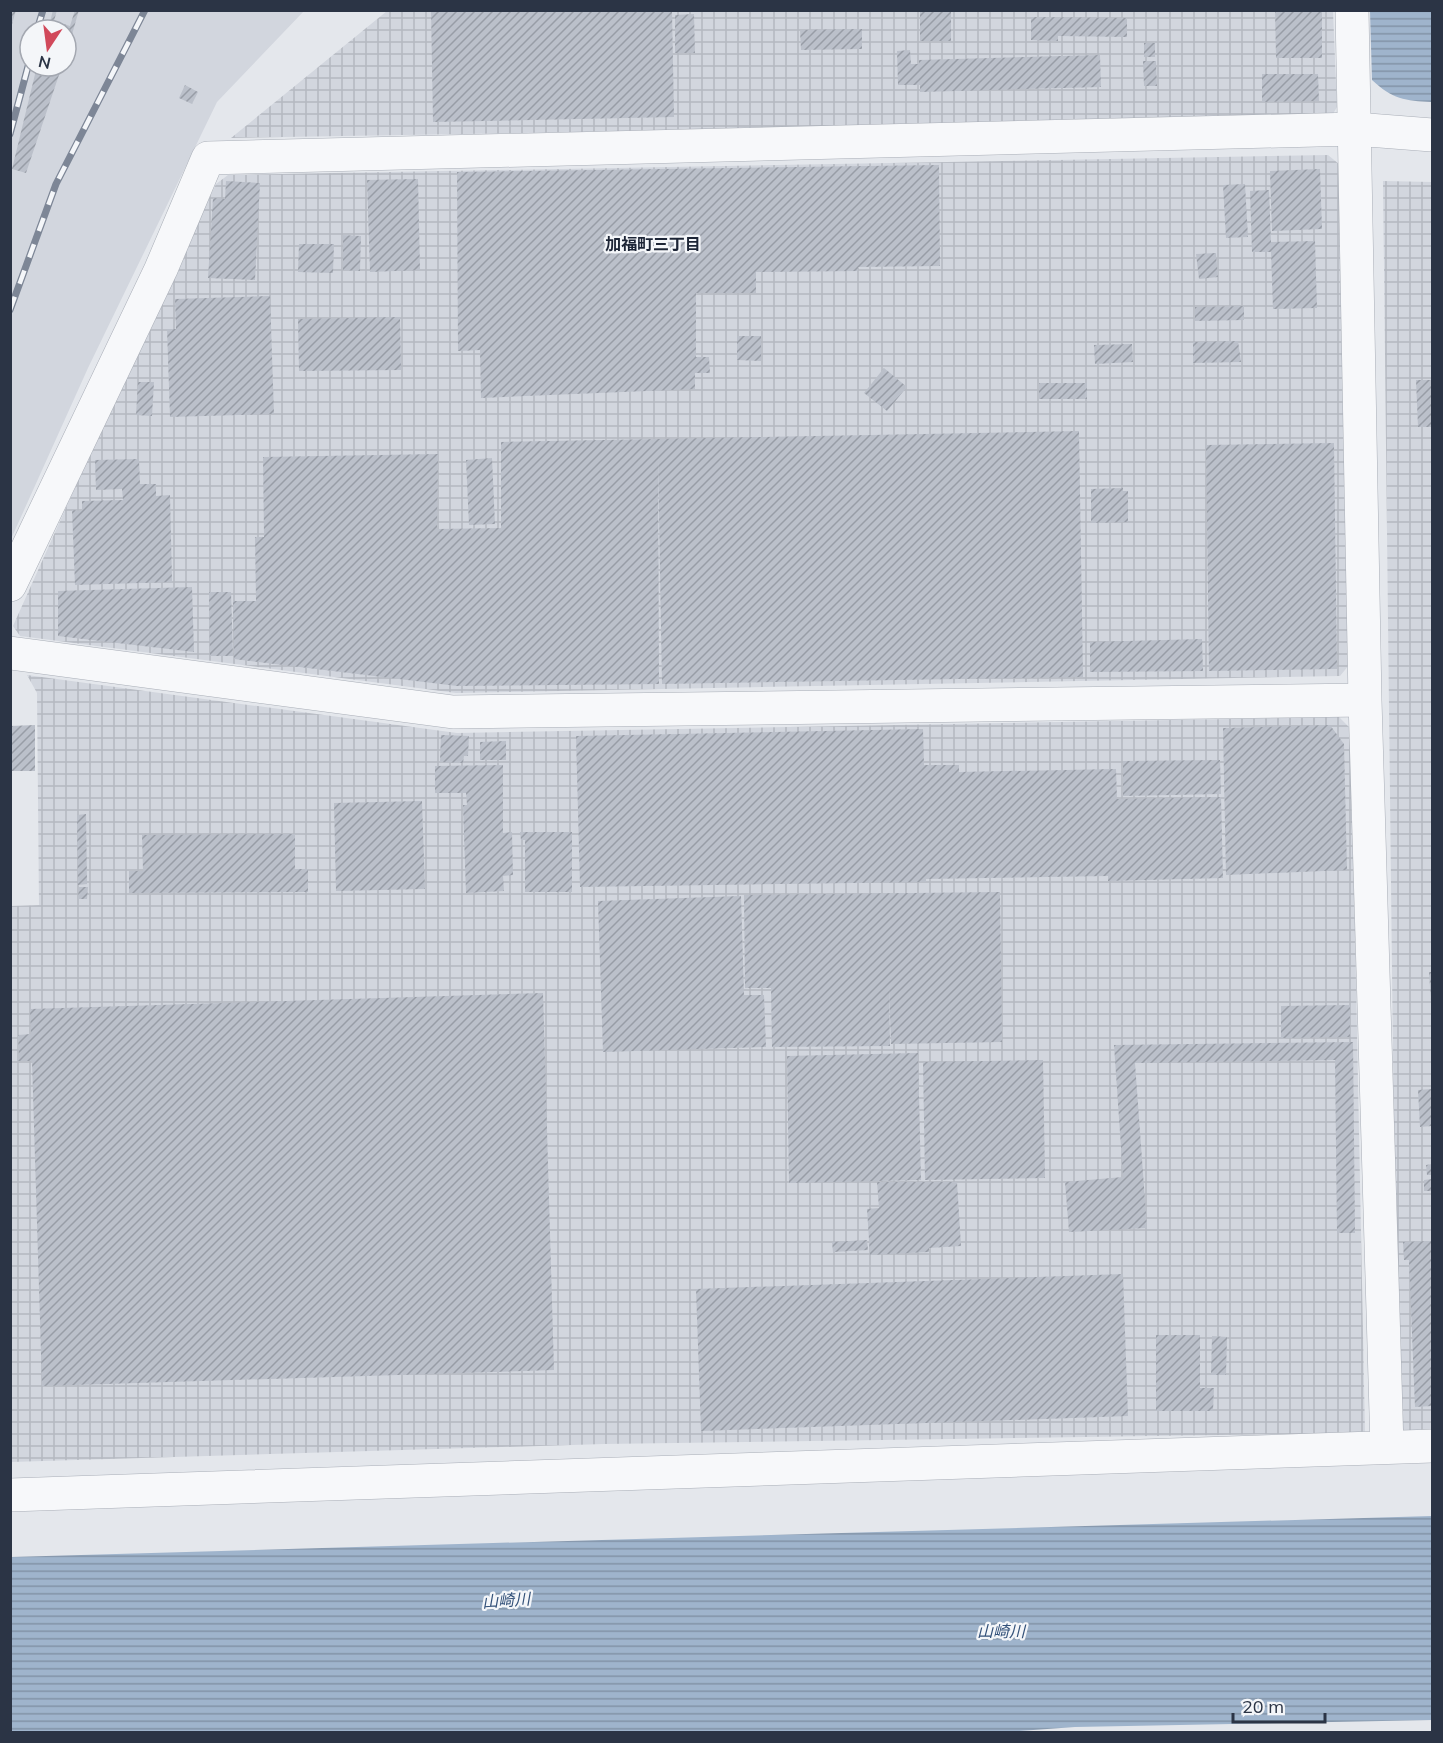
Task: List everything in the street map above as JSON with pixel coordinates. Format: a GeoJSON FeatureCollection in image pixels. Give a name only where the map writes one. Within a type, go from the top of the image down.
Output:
{"type":"FeatureCollection","features":[{"type":"Feature","properties":{"kind":"street"},"geometry":{"type":"LineString","coordinates":[[1352,10],[1365,700],[1387,1447]]}},
{"type":"Feature","properties":{"kind":"street"},"geometry":{"type":"LineString","coordinates":[[10,585],[161,269],[208,158],[1355,129],[1432,135]]}},
{"type":"Feature","properties":{"kind":"street"},"geometry":{"type":"LineString","coordinates":[[10,653],[453,712],[1365,700]]}},
{"type":"Feature","properties":{"kind":"street"},"geometry":{"type":"LineString","coordinates":[[10,1495],[1432,1446]]}},
{"type":"Feature","properties":{"kind":"shaded area"},"geometry":{"type":"Polygon","coordinates":[[[11,11],[304,11],[217,102],[88,368],[11,539],[11,11]]]}},
{"type":"Feature","properties":{"kind":"shaded area"},"geometry":{"type":"Polygon","coordinates":[[[387,11],[1333,11],[1337,107],[1330,119],[231,138],[387,11]]]}},
{"type":"Feature","properties":{"kind":"shaded area"},"geometry":{"type":"Polygon","coordinates":[[[1328,155],[1339,164],[1349,665],[1340,676],[456,693],[20,636],[13,626],[138,347],[216,184],[228,175],[1328,155]]]}},
{"type":"Feature","properties":{"kind":"shaded area"},"geometry":{"type":"Polygon","coordinates":[[[1383,181],[1432,182],[1432,1433],[1404,1434],[1397,1409],[1383,181]]]}},
{"type":"Feature","properties":{"kind":"shaded area"},"geometry":{"type":"Polygon","coordinates":[[[27,675],[457,733],[1339,717],[1351,729],[1365,1433],[604,1444],[11,1462],[10,906],[39,905],[37,693],[27,675]]]}},
{"type":"Feature","properties":{"kind":"water"},"geometry":{"type":"Polygon","coordinates":[[[1370,11],[1432,11],[1432,102],[1399,98],[1372,80],[1370,11]]]}},
{"type":"Feature","properties":{"kind":"water","name":"山崎川"},"geometry":{"type":"Polygon","coordinates":[[[1432,1516],[1432,1720],[1075,1727],[1004,1732],[11,1732],[11,1557],[1432,1516]]]}},
{"type":"Feature","properties":{"kind":"building"},"geometry":{"type":"Polygon","coordinates":[[[10,10],[16,10],[11,28],[10,28],[10,10]]]}},
{"type":"Feature","properties":{"kind":"building"},"geometry":{"type":"Polygon","coordinates":[[[53,10],[57,10],[55,18],[51,18],[53,10]]]}},
{"type":"Feature","properties":{"kind":"building"},"geometry":{"type":"Polygon","coordinates":[[[75,10],[79,10],[77,18],[72,18],[75,10]]]}},
{"type":"Feature","properties":{"kind":"building"},"geometry":{"type":"Polygon","coordinates":[[[431,10],[672,10],[674,117],[433,122],[431,10]]]}},
{"type":"Feature","properties":{"kind":"building"},"geometry":{"type":"Polygon","coordinates":[[[920,10],[951,10],[951,41],[920,41],[920,10]]]}},
{"type":"Feature","properties":{"kind":"building"},"geometry":{"type":"Polygon","coordinates":[[[1275,10],[1322,10],[1322,58],[1276,58],[1275,10]]]}},
{"type":"Feature","properties":{"kind":"building"},"geometry":{"type":"Polygon","coordinates":[[[694,14],[695,53],[675,53],[675,15],[694,14]]]}},
{"type":"Feature","properties":{"kind":"building"},"geometry":{"type":"Polygon","coordinates":[[[1031,17],[1127,18],[1127,37],[1058,36],[1058,41],[1031,40],[1031,17]]]}},
{"type":"Feature","properties":{"kind":"building"},"geometry":{"type":"Polygon","coordinates":[[[862,29],[862,49],[801,50],[800,30],[862,29]]]}},
{"type":"Feature","properties":{"kind":"building"},"geometry":{"type":"Polygon","coordinates":[[[1144,43],[1155,43],[1155,57],[1144,57],[1144,43]]]}},
{"type":"Feature","properties":{"kind":"building"},"geometry":{"type":"Polygon","coordinates":[[[910,50],[911,64],[919,64],[919,60],[1100,55],[1101,87],[920,92],[920,85],[898,85],[897,51],[910,50]]]}},
{"type":"Feature","properties":{"kind":"building"},"geometry":{"type":"Polygon","coordinates":[[[1143,61],[1156,61],[1157,86],[1144,86],[1143,61]]]}},
{"type":"Feature","properties":{"kind":"building"},"geometry":{"type":"Polygon","coordinates":[[[1262,74],[1318,74],[1319,101],[1262,102],[1262,74]]]}},
{"type":"Feature","properties":{"kind":"building"},"geometry":{"type":"Polygon","coordinates":[[[34,78],[58,78],[26,173],[12,169],[34,78]]]}},
{"type":"Feature","properties":{"kind":"building"},"geometry":{"type":"Polygon","coordinates":[[[185,85],[198,92],[192,104],[179,98],[185,85]]]}},
{"type":"Feature","properties":{"kind":"building"},"geometry":{"type":"Polygon","coordinates":[[[939,165],[940,266],[858,267],[858,271],[756,272],[756,293],[696,293],[696,357],[709,357],[710,373],[695,373],[695,389],[481,398],[480,350],[458,351],[457,172],[939,165]]]}},
{"type":"Feature","properties":{"kind":"building"},"geometry":{"type":"Polygon","coordinates":[[[1320,169],[1322,229],[1272,231],[1270,171],[1320,169]]]}},
{"type":"Feature","properties":{"kind":"building"},"geometry":{"type":"Polygon","coordinates":[[[418,179],[420,270],[370,272],[367,180],[418,179]]]}},
{"type":"Feature","properties":{"kind":"building"},"geometry":{"type":"Polygon","coordinates":[[[226,181],[260,183],[255,280],[208,278],[213,198],[225,199],[226,181]]]}},
{"type":"Feature","properties":{"kind":"building"},"geometry":{"type":"Polygon","coordinates":[[[1245,184],[1248,237],[1226,238],[1223,185],[1245,184]]]}},
{"type":"Feature","properties":{"kind":"building"},"geometry":{"type":"Polygon","coordinates":[[[1269,190],[1271,242],[1315,241],[1317,308],[1273,309],[1271,252],[1252,252],[1250,191],[1269,190]]]}},
{"type":"Feature","properties":{"kind":"building"},"geometry":{"type":"Polygon","coordinates":[[[343,235],[361,236],[360,271],[343,270],[343,235]]]}},
{"type":"Feature","properties":{"kind":"building"},"geometry":{"type":"Polygon","coordinates":[[[299,244],[334,244],[333,273],[298,272],[299,244]]]}},
{"type":"Feature","properties":{"kind":"building"},"geometry":{"type":"Polygon","coordinates":[[[1216,253],[1218,277],[1199,279],[1196,254],[1216,253]]]}},
{"type":"Feature","properties":{"kind":"building"},"geometry":{"type":"Polygon","coordinates":[[[270,296],[274,414],[170,417],[167,329],[176,329],[175,299],[270,296]]]}},
{"type":"Feature","properties":{"kind":"building"},"geometry":{"type":"Polygon","coordinates":[[[1244,306],[1244,320],[1195,321],[1195,307],[1244,306]]]}},
{"type":"Feature","properties":{"kind":"building"},"geometry":{"type":"Polygon","coordinates":[[[400,317],[401,370],[299,371],[298,319],[400,317]]]}},
{"type":"Feature","properties":{"kind":"building"},"geometry":{"type":"Polygon","coordinates":[[[737,336],[761,336],[761,361],[737,360],[737,336]]]}},
{"type":"Feature","properties":{"kind":"building"},"geometry":{"type":"Polygon","coordinates":[[[1238,341],[1241,362],[1193,363],[1193,342],[1238,341]]]}},
{"type":"Feature","properties":{"kind":"building"},"geometry":{"type":"Polygon","coordinates":[[[1132,344],[1133,362],[1095,364],[1094,345],[1132,344]]]}},
{"type":"Feature","properties":{"kind":"building"},"geometry":{"type":"Polygon","coordinates":[[[884,368],[907,387],[887,411],[864,393],[884,368]]]}},
{"type":"Feature","properties":{"kind":"building"},"geometry":{"type":"Polygon","coordinates":[[[1416,380],[1432,380],[1432,427],[1418,427],[1416,380]]]}},
{"type":"Feature","properties":{"kind":"building"},"geometry":{"type":"Polygon","coordinates":[[[138,382],[154,382],[152,416],[136,415],[138,382]]]}},
{"type":"Feature","properties":{"kind":"building"},"geometry":{"type":"Polygon","coordinates":[[[1039,383],[1087,383],[1087,399],[1039,399],[1039,383]]]}},
{"type":"Feature","properties":{"kind":"building"},"geometry":{"type":"Polygon","coordinates":[[[1079,431],[1083,677],[662,684],[658,457],[659,684],[457,686],[234,659],[233,601],[256,601],[255,537],[264,537],[263,457],[438,454],[437,529],[501,528],[501,442],[1079,431]]]}},
{"type":"Feature","properties":{"kind":"building"},"geometry":{"type":"Polygon","coordinates":[[[1334,443],[1337,669],[1209,671],[1206,445],[1334,443]]]}},
{"type":"Feature","properties":{"kind":"building"},"geometry":{"type":"Polygon","coordinates":[[[492,458],[495,524],[469,525],[466,460],[492,458]]]}},
{"type":"Feature","properties":{"kind":"building"},"geometry":{"type":"Polygon","coordinates":[[[139,459],[140,484],[156,484],[156,496],[170,495],[172,582],[75,585],[72,510],[82,511],[82,501],[123,500],[122,489],[96,490],[95,460],[139,459]]]}},
{"type":"Feature","properties":{"kind":"building"},"geometry":{"type":"Polygon","coordinates":[[[1123,488],[1123,491],[1128,491],[1128,522],[1091,523],[1091,489],[1123,488]]]}},
{"type":"Feature","properties":{"kind":"building"},"geometry":{"type":"Polygon","coordinates":[[[192,587],[194,652],[58,636],[58,591],[192,587]]]}},
{"type":"Feature","properties":{"kind":"building"},"geometry":{"type":"Polygon","coordinates":[[[209,592],[231,592],[233,656],[210,656],[209,592]]]}},
{"type":"Feature","properties":{"kind":"building"},"geometry":{"type":"Polygon","coordinates":[[[1202,639],[1203,671],[1090,672],[1090,642],[1202,639]]]}},
{"type":"Feature","properties":{"kind":"building"},"geometry":{"type":"Polygon","coordinates":[[[35,725],[35,771],[10,771],[10,726],[35,725]]]}},
{"type":"Feature","properties":{"kind":"building"},"geometry":{"type":"Polygon","coordinates":[[[1330,725],[1344,744],[1347,870],[1226,875],[1223,728],[1330,725]]]}},
{"type":"Feature","properties":{"kind":"building"},"geometry":{"type":"Polygon","coordinates":[[[923,729],[924,765],[959,765],[959,772],[1116,769],[1117,799],[1221,797],[1223,878],[1108,881],[1108,876],[926,879],[926,882],[580,887],[576,736],[923,729]]]}},
{"type":"Feature","properties":{"kind":"building"},"geometry":{"type":"Polygon","coordinates":[[[441,735],[469,736],[468,756],[464,756],[463,763],[440,762],[441,735]]]}},
{"type":"Feature","properties":{"kind":"building"},"geometry":{"type":"Polygon","coordinates":[[[506,741],[506,760],[480,760],[480,742],[506,741]]]}},
{"type":"Feature","properties":{"kind":"building"},"geometry":{"type":"Polygon","coordinates":[[[1220,760],[1221,794],[1123,796],[1123,761],[1220,760]]]}},
{"type":"Feature","properties":{"kind":"building"},"geometry":{"type":"Polygon","coordinates":[[[503,765],[503,833],[512,832],[513,875],[503,876],[504,891],[466,893],[463,805],[467,805],[466,793],[435,793],[435,766],[503,765]]]}},
{"type":"Feature","properties":{"kind":"building"},"geometry":{"type":"Polygon","coordinates":[[[422,801],[425,889],[336,891],[334,803],[422,801]]]}},
{"type":"Feature","properties":{"kind":"building"},"geometry":{"type":"Polygon","coordinates":[[[86,814],[87,884],[78,885],[77,815],[86,814]]]}},
{"type":"Feature","properties":{"kind":"building"},"geometry":{"type":"Polygon","coordinates":[[[520,832],[572,832],[572,892],[525,892],[525,840],[521,840],[520,832]]]}},
{"type":"Feature","properties":{"kind":"building"},"geometry":{"type":"Polygon","coordinates":[[[295,834],[295,869],[308,869],[308,892],[129,893],[129,871],[143,871],[142,835],[295,834]]]}},
{"type":"Feature","properties":{"kind":"building"},"geometry":{"type":"Polygon","coordinates":[[[79,887],[88,887],[87,899],[78,899],[79,887]]]}},
{"type":"Feature","properties":{"kind":"building"},"geometry":{"type":"Polygon","coordinates":[[[1000,892],[1002,1042],[891,1044],[889,986],[890,1046],[772,1047],[771,988],[745,988],[744,895],[1000,892]]]}},
{"type":"Feature","properties":{"kind":"building"},"geometry":{"type":"Polygon","coordinates":[[[741,896],[744,995],[764,995],[766,1047],[603,1052],[598,901],[741,896]]]}},
{"type":"Feature","properties":{"kind":"building"},"geometry":{"type":"Polygon","coordinates":[[[1429,972],[1432,972],[1432,1002],[1431,1002],[1429,972]]]}},
{"type":"Feature","properties":{"kind":"building"},"geometry":{"type":"Polygon","coordinates":[[[543,993],[554,1370],[42,1386],[32,1061],[17,1061],[19,1058],[18,1035],[31,1034],[30,1009],[543,993]]]}},
{"type":"Feature","properties":{"kind":"building"},"geometry":{"type":"Polygon","coordinates":[[[1350,1005],[1350,1037],[1281,1038],[1281,1006],[1350,1005]]]}},
{"type":"Feature","properties":{"kind":"building"},"geometry":{"type":"Polygon","coordinates":[[[1353,1042],[1355,1233],[1337,1233],[1335,1060],[1135,1063],[1147,1228],[1069,1232],[1065,1182],[1123,1177],[1114,1045],[1353,1042]]]}},
{"type":"Feature","properties":{"kind":"building"},"geometry":{"type":"Polygon","coordinates":[[[918,1053],[921,1180],[789,1183],[787,1056],[918,1053]]]}},
{"type":"Feature","properties":{"kind":"building"},"geometry":{"type":"Polygon","coordinates":[[[1043,1060],[1045,1178],[925,1180],[923,1062],[1043,1060]]]}},
{"type":"Feature","properties":{"kind":"building"},"geometry":{"type":"Polygon","coordinates":[[[1432,1089],[1432,1126],[1420,1127],[1418,1090],[1432,1089]]]}},
{"type":"Feature","properties":{"kind":"building"},"geometry":{"type":"Polygon","coordinates":[[[1432,1164],[1432,1175],[1427,1175],[1426,1165],[1432,1164]]]}},
{"type":"Feature","properties":{"kind":"building"},"geometry":{"type":"Polygon","coordinates":[[[1432,1179],[1432,1191],[1424,1191],[1424,1180],[1432,1179]]]}},
{"type":"Feature","properties":{"kind":"building"},"geometry":{"type":"Polygon","coordinates":[[[877,1182],[957,1182],[961,1246],[929,1248],[929,1252],[870,1255],[867,1209],[879,1208],[877,1182]]]}},
{"type":"Feature","properties":{"kind":"building"},"geometry":{"type":"Polygon","coordinates":[[[867,1240],[868,1250],[833,1252],[832,1242],[867,1240]]]}},
{"type":"Feature","properties":{"kind":"building"},"geometry":{"type":"Polygon","coordinates":[[[1432,1241],[1432,1406],[1415,1407],[1409,1260],[1404,1260],[1403,1242],[1432,1241]]]}},
{"type":"Feature","properties":{"kind":"building"},"geometry":{"type":"Polygon","coordinates":[[[1123,1274],[1128,1416],[701,1431],[696,1289],[1123,1274]]]}},
{"type":"Feature","properties":{"kind":"building"},"geometry":{"type":"Polygon","coordinates":[[[1156,1335],[1200,1335],[1200,1388],[1214,1388],[1213,1411],[1156,1411],[1156,1335]]]}},
{"type":"Feature","properties":{"kind":"building"},"geometry":{"type":"Polygon","coordinates":[[[1212,1336],[1227,1337],[1226,1375],[1211,1375],[1212,1336]]]}},
{"type":"Feature","properties":{"kind":"railway"},"geometry":{"type":"LineString","coordinates":[[41,18],[43,10]]}},
{"type":"Feature","properties":{"kind":"railway"},"geometry":{"type":"LineString","coordinates":[[10,310],[56,184],[145,10]]}},
{"type":"Feature","properties":{"kind":"railway"},"geometry":{"type":"LineString","coordinates":[[10,134],[25,78]]}},
{"type":"Feature","properties":{"kind":"district","name":"加福町三丁目"},"geometry":{"type":"Point","coordinates":[653,244]}}]}
